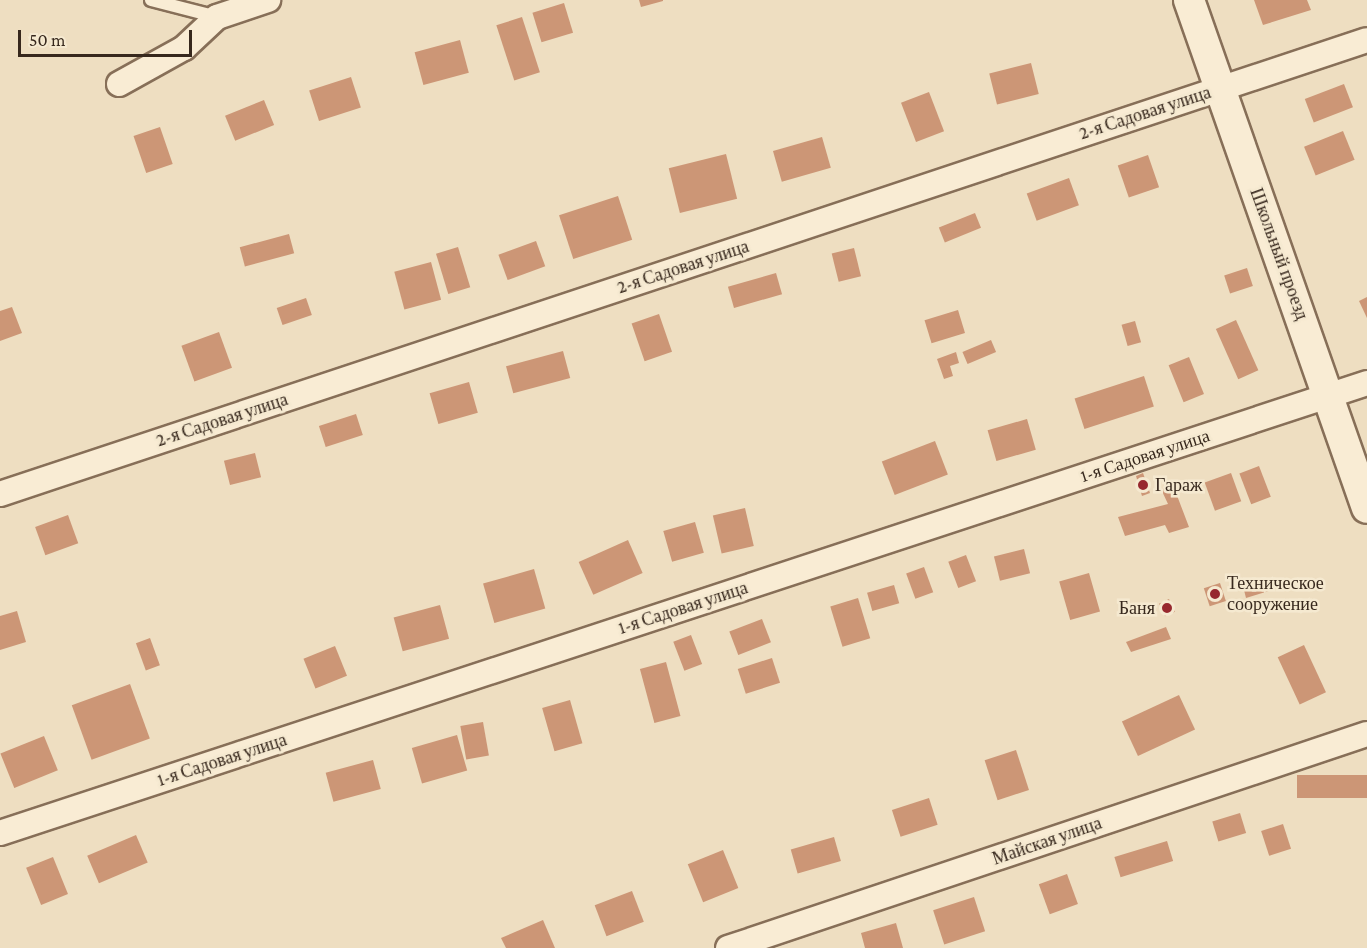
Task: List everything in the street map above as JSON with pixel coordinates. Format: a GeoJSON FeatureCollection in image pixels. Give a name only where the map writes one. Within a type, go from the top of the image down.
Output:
{"type":"FeatureCollection","features":[{"type":"Feature","properties":{"kind":"street"},"geometry":{"type":"LineString","coordinates":[[119,84],[184,48],[217,17],[268,0]]}},
{"type":"Feature","properties":{"kind":"street","name":"Школьный проезд"},"geometry":{"type":"LineString","coordinates":[[1190,0],[1219,89],[1330,395],[1367,508]]}},
{"type":"Feature","properties":{"kind":"street","name":"2-я Садовая улица"},"geometry":{"type":"LineString","coordinates":[[0,494],[1367,40]]}},
{"type":"Feature","properties":{"kind":"street","name":"1-я Садовая улица"},"geometry":{"type":"LineString","coordinates":[[0,833],[1367,383]]}},
{"type":"Feature","properties":{"kind":"street","name":"Майская улица"},"geometry":{"type":"LineString","coordinates":[[728,948],[1367,734]]}},
{"type":"Feature","properties":{"kind":"lane"},"geometry":{"type":"LineString","coordinates":[[151,0],[217,17]]}},
{"type":"Feature","properties":{"kind":"building"},"geometry":{"type":"Polygon","coordinates":[[[639,0],[663,0],[663,1],[641,7],[639,0]]]}},
{"type":"Feature","properties":{"kind":"building"},"geometry":{"type":"Polygon","coordinates":[[[1254,0],[1307,0],[1311,10],[1263,25],[1254,0]]]}},
{"type":"Feature","properties":{"kind":"building"},"geometry":{"type":"Polygon","coordinates":[[[564,3],[573,33],[542,42],[532,13],[564,3]]]}},
{"type":"Feature","properties":{"kind":"building"},"geometry":{"type":"Polygon","coordinates":[[[522,17],[540,72],[514,81],[496,25],[522,17]]]}},
{"type":"Feature","properties":{"kind":"building"},"geometry":{"type":"Polygon","coordinates":[[[460,40],[469,73],[423,85],[415,52],[460,40]]]}},
{"type":"Feature","properties":{"kind":"building"},"geometry":{"type":"Polygon","coordinates":[[[1031,63],[1039,94],[997,104],[989,73],[1031,63]]]}},
{"type":"Feature","properties":{"kind":"building"},"geometry":{"type":"Polygon","coordinates":[[[351,77],[361,107],[319,121],[309,91],[351,77]]]}},
{"type":"Feature","properties":{"kind":"building"},"geometry":{"type":"Polygon","coordinates":[[[1344,84],[1353,107],[1314,122],[1305,99],[1344,84]]]}},
{"type":"Feature","properties":{"kind":"building"},"geometry":{"type":"Polygon","coordinates":[[[929,92],[944,131],[916,142],[901,103],[929,92]]]}},
{"type":"Feature","properties":{"kind":"building"},"geometry":{"type":"Polygon","coordinates":[[[264,100],[274,125],[235,141],[225,116],[264,100]]]}},
{"type":"Feature","properties":{"kind":"building"},"geometry":{"type":"Polygon","coordinates":[[[160,127],[173,164],[146,173],[134,136],[160,127]]]}},
{"type":"Feature","properties":{"kind":"building"},"geometry":{"type":"Polygon","coordinates":[[[1343,131],[1355,160],[1316,175],[1304,147],[1343,131]]]}},
{"type":"Feature","properties":{"kind":"building"},"geometry":{"type":"Polygon","coordinates":[[[822,137],[831,168],[782,182],[773,151],[822,137]]]}},
{"type":"Feature","properties":{"kind":"building"},"geometry":{"type":"Polygon","coordinates":[[[726,154],[737,199],[680,213],[669,168],[726,154]]]}},
{"type":"Feature","properties":{"kind":"building"},"geometry":{"type":"Polygon","coordinates":[[[1148,155],[1159,187],[1129,198],[1118,165],[1148,155]]]}},
{"type":"Feature","properties":{"kind":"building"},"geometry":{"type":"Polygon","coordinates":[[[1069,178],[1079,205],[1037,221],[1027,193],[1069,178]]]}},
{"type":"Feature","properties":{"kind":"building"},"geometry":{"type":"Polygon","coordinates":[[[618,196],[632,240],[573,259],[559,215],[618,196]]]}},
{"type":"Feature","properties":{"kind":"building"},"geometry":{"type":"Polygon","coordinates":[[[975,213],[981,228],[945,242],[939,228],[975,213]]]}},
{"type":"Feature","properties":{"kind":"building"},"geometry":{"type":"Polygon","coordinates":[[[289,234],[294,253],[245,267],[240,247],[289,234]]]}},
{"type":"Feature","properties":{"kind":"building"},"geometry":{"type":"Polygon","coordinates":[[[536,241],[545,266],[508,280],[498,255],[536,241]]]}},
{"type":"Feature","properties":{"kind":"building"},"geometry":{"type":"Polygon","coordinates":[[[458,247],[470,287],[448,294],[436,254],[458,247]]]}},
{"type":"Feature","properties":{"kind":"building"},"geometry":{"type":"Polygon","coordinates":[[[854,248],[861,276],[839,282],[832,254],[854,248]]]}},
{"type":"Feature","properties":{"kind":"building"},"geometry":{"type":"Polygon","coordinates":[[[431,262],[441,300],[404,310],[394,272],[431,262]]]}},
{"type":"Feature","properties":{"kind":"building"},"geometry":{"type":"Polygon","coordinates":[[[1247,268],[1253,286],[1230,293],[1224,275],[1247,268]]]}},
{"type":"Feature","properties":{"kind":"building"},"geometry":{"type":"Polygon","coordinates":[[[776,273],[782,294],[734,308],[728,287],[776,273]]]}},
{"type":"Feature","properties":{"kind":"building"},"geometry":{"type":"Polygon","coordinates":[[[1367,297],[1367,318],[1359,301],[1367,297]]]}},
{"type":"Feature","properties":{"kind":"building"},"geometry":{"type":"Polygon","coordinates":[[[306,298],[312,315],[283,325],[277,308],[306,298]]]}},
{"type":"Feature","properties":{"kind":"building"},"geometry":{"type":"Polygon","coordinates":[[[12,307],[22,333],[0,341],[0,311],[12,307]]]}},
{"type":"Feature","properties":{"kind":"building"},"geometry":{"type":"Polygon","coordinates":[[[958,310],[965,333],[932,343],[925,320],[958,310]]]}},
{"type":"Feature","properties":{"kind":"building"},"geometry":{"type":"Polygon","coordinates":[[[659,314],[672,352],[645,361],[632,323],[659,314]]]}},
{"type":"Feature","properties":{"kind":"building"},"geometry":{"type":"Polygon","coordinates":[[[1236,320],[1258,370],[1238,379],[1216,329],[1236,320]]]}},
{"type":"Feature","properties":{"kind":"building"},"geometry":{"type":"Polygon","coordinates":[[[1135,321],[1141,342],[1128,346],[1122,325],[1135,321]]]}},
{"type":"Feature","properties":{"kind":"building"},"geometry":{"type":"Polygon","coordinates":[[[219,332],[232,368],[194,381],[181,346],[219,332]]]}},
{"type":"Feature","properties":{"kind":"building"},"geometry":{"type":"Polygon","coordinates":[[[991,340],[996,352],[968,364],[962,352],[991,340]]]}},
{"type":"Feature","properties":{"kind":"building"},"geometry":{"type":"Polygon","coordinates":[[[563,351],[570,378],[513,393],[506,366],[563,351]]]}},
{"type":"Feature","properties":{"kind":"building"},"geometry":{"type":"Polygon","coordinates":[[[956,352],[959,363],[950,366],[953,376],[944,379],[937,359],[956,352]]]}},
{"type":"Feature","properties":{"kind":"building"},"geometry":{"type":"Polygon","coordinates":[[[1189,357],[1204,394],[1184,402],[1169,365],[1189,357]]]}},
{"type":"Feature","properties":{"kind":"building"},"geometry":{"type":"Polygon","coordinates":[[[1144,376],[1154,406],[1084,429],[1075,399],[1144,376]]]}},
{"type":"Feature","properties":{"kind":"building"},"geometry":{"type":"Polygon","coordinates":[[[469,382],[478,413],[438,424],[430,393],[469,382]]]}},
{"type":"Feature","properties":{"kind":"building"},"geometry":{"type":"Polygon","coordinates":[[[356,414],[363,435],[326,447],[319,426],[356,414]]]}},
{"type":"Feature","properties":{"kind":"building"},"geometry":{"type":"Polygon","coordinates":[[[1027,419],[1036,450],[996,461],[988,430],[1027,419]]]}},
{"type":"Feature","properties":{"kind":"building"},"geometry":{"type":"Polygon","coordinates":[[[935,441],[948,475],[895,495],[882,461],[935,441]]]}},
{"type":"Feature","properties":{"kind":"building"},"geometry":{"type":"Polygon","coordinates":[[[255,453],[261,477],[230,485],[224,461],[255,453]]]}},
{"type":"Feature","properties":{"kind":"building"},"geometry":{"type":"Polygon","coordinates":[[[1259,466],[1271,497],[1251,504],[1239,474],[1259,466]]]}},
{"type":"Feature","properties":{"kind":"building","name":"Гараж"},"geometry":{"type":"Polygon","coordinates":[[[1143,473],[1150,493],[1142,496],[1136,476],[1143,473]]]}},
{"type":"Feature","properties":{"kind":"building"},"geometry":{"type":"Polygon","coordinates":[[[1231,473],[1241,501],[1215,511],[1205,483],[1231,473]]]}},
{"type":"Feature","properties":{"kind":"building"},"geometry":{"type":"Polygon","coordinates":[[[1173,485],[1189,527],[1169,533],[1165,525],[1125,536],[1118,517],[1168,504],[1161,489],[1173,485]]]}},
{"type":"Feature","properties":{"kind":"building"},"geometry":{"type":"Polygon","coordinates":[[[745,508],[754,546],[722,553],[713,515],[745,508]]]}},
{"type":"Feature","properties":{"kind":"building"},"geometry":{"type":"Polygon","coordinates":[[[68,515],[78,543],[45,555],[35,527],[68,515]]]}},
{"type":"Feature","properties":{"kind":"building"},"geometry":{"type":"Polygon","coordinates":[[[695,522],[704,553],[672,562],[663,531],[695,522]]]}},
{"type":"Feature","properties":{"kind":"building"},"geometry":{"type":"Polygon","coordinates":[[[628,540],[643,573],[593,595],[579,562],[628,540]]]}},
{"type":"Feature","properties":{"kind":"building"},"geometry":{"type":"Polygon","coordinates":[[[1024,549],[1030,573],[1000,581],[994,556],[1024,549]]]}},
{"type":"Feature","properties":{"kind":"building"},"geometry":{"type":"Polygon","coordinates":[[[966,555],[976,581],[958,588],[948,562],[966,555]]]}},
{"type":"Feature","properties":{"kind":"building"},"geometry":{"type":"Polygon","coordinates":[[[924,567],[933,592],[915,599],[906,573],[924,567]]]}},
{"type":"Feature","properties":{"kind":"building"},"geometry":{"type":"Polygon","coordinates":[[[534,569],[545,608],[494,623],[483,584],[534,569]]]}},
{"type":"Feature","properties":{"kind":"building"},"geometry":{"type":"Polygon","coordinates":[[[1089,573],[1100,611],[1070,620],[1059,582],[1089,573]]]}},
{"type":"Feature","properties":{"kind":"building"},"geometry":{"type":"Polygon","coordinates":[[[1275,579],[1278,588],[1246,598],[1244,590],[1275,579]]]}},
{"type":"Feature","properties":{"kind":"building","name":"Техническое сооружение"},"geometry":{"type":"Polygon","coordinates":[[[1220,583],[1226,601],[1210,606],[1204,588],[1220,583]]]}},
{"type":"Feature","properties":{"kind":"building"},"geometry":{"type":"Polygon","coordinates":[[[894,585],[899,603],[872,611],[867,593],[894,585]]]}},
{"type":"Feature","properties":{"kind":"building"},"geometry":{"type":"Polygon","coordinates":[[[858,598],[870,638],[843,647],[830,606],[858,598]]]}},
{"type":"Feature","properties":{"kind":"building","name":"Баня"},"geometry":{"type":"Polygon","coordinates":[[[1169,599],[1175,612],[1165,616],[1159,604],[1169,599]]]}},
{"type":"Feature","properties":{"kind":"building"},"geometry":{"type":"Polygon","coordinates":[[[440,605],[449,639],[403,651],[394,617],[440,605]]]}},
{"type":"Feature","properties":{"kind":"building"},"geometry":{"type":"Polygon","coordinates":[[[17,611],[26,642],[0,650],[0,616],[17,611]]]}},
{"type":"Feature","properties":{"kind":"building"},"geometry":{"type":"Polygon","coordinates":[[[762,619],[771,642],[738,655],[729,632],[762,619]]]}},
{"type":"Feature","properties":{"kind":"building"},"geometry":{"type":"Polygon","coordinates":[[[1166,627],[1171,639],[1131,652],[1126,642],[1166,627]]]}},
{"type":"Feature","properties":{"kind":"building"},"geometry":{"type":"Polygon","coordinates":[[[691,635],[702,664],[684,671],[673,642],[691,635]]]}},
{"type":"Feature","properties":{"kind":"building"},"geometry":{"type":"Polygon","coordinates":[[[150,638],[160,665],[146,670],[136,643],[150,638]]]}},
{"type":"Feature","properties":{"kind":"building"},"geometry":{"type":"Polygon","coordinates":[[[1304,645],[1326,692],[1300,704],[1278,657],[1304,645]]]}},
{"type":"Feature","properties":{"kind":"building"},"geometry":{"type":"Polygon","coordinates":[[[335,646],[347,676],[315,688],[303,659],[335,646]]]}},
{"type":"Feature","properties":{"kind":"building"},"geometry":{"type":"Polygon","coordinates":[[[772,658],[780,683],[746,694],[738,669],[772,658]]]}},
{"type":"Feature","properties":{"kind":"building"},"geometry":{"type":"Polygon","coordinates":[[[666,662],[680,716],[654,723],[640,669],[666,662]]]}},
{"type":"Feature","properties":{"kind":"building"},"geometry":{"type":"Polygon","coordinates":[[[130,684],[150,739],[92,760],[72,705],[130,684]]]}},
{"type":"Feature","properties":{"kind":"building"},"geometry":{"type":"Polygon","coordinates":[[[1179,695],[1195,729],[1138,756],[1122,722],[1179,695]]]}},
{"type":"Feature","properties":{"kind":"building"},"geometry":{"type":"Polygon","coordinates":[[[570,700],[582,743],[555,751],[542,708],[570,700]]]}},
{"type":"Feature","properties":{"kind":"building"},"geometry":{"type":"Polygon","coordinates":[[[483,722],[489,755],[466,759],[460,726],[483,722]]]}},
{"type":"Feature","properties":{"kind":"building"},"geometry":{"type":"Polygon","coordinates":[[[457,735],[467,771],[422,784],[412,748],[457,735]]]}},
{"type":"Feature","properties":{"kind":"building"},"geometry":{"type":"Polygon","coordinates":[[[44,736],[58,770],[14,788],[0,754],[44,736]]]}},
{"type":"Feature","properties":{"kind":"building"},"geometry":{"type":"Polygon","coordinates":[[[1016,750],[1029,790],[998,800],[985,760],[1016,750]]]}},
{"type":"Feature","properties":{"kind":"building"},"geometry":{"type":"Polygon","coordinates":[[[373,760],[381,789],[333,802],[326,773],[373,760]]]}},
{"type":"Feature","properties":{"kind":"building"},"geometry":{"type":"Polygon","coordinates":[[[1297,775],[1367,775],[1367,798],[1297,798],[1297,775]]]}},
{"type":"Feature","properties":{"kind":"building"},"geometry":{"type":"Polygon","coordinates":[[[929,798],[938,825],[901,837],[892,810],[929,798]]]}},
{"type":"Feature","properties":{"kind":"building"},"geometry":{"type":"Polygon","coordinates":[[[1240,813],[1246,833],[1218,842],[1212,821],[1240,813]]]}},
{"type":"Feature","properties":{"kind":"building"},"geometry":{"type":"Polygon","coordinates":[[[1283,824],[1291,849],[1269,856],[1261,831],[1283,824]]]}},
{"type":"Feature","properties":{"kind":"building"},"geometry":{"type":"Polygon","coordinates":[[[136,835],[148,863],[99,883],[87,856],[136,835]]]}},
{"type":"Feature","properties":{"kind":"building"},"geometry":{"type":"Polygon","coordinates":[[[834,837],[841,861],[798,873],[791,849],[834,837]]]}},
{"type":"Feature","properties":{"kind":"building"},"geometry":{"type":"Polygon","coordinates":[[[1167,841],[1173,861],[1121,877],[1114,857],[1167,841]]]}},
{"type":"Feature","properties":{"kind":"building"},"geometry":{"type":"Polygon","coordinates":[[[723,850],[738,888],[703,902],[688,864],[723,850]]]}},
{"type":"Feature","properties":{"kind":"building"},"geometry":{"type":"Polygon","coordinates":[[[53,857],[68,894],[41,905],[26,868],[53,857]]]}},
{"type":"Feature","properties":{"kind":"building"},"geometry":{"type":"Polygon","coordinates":[[[1067,874],[1078,904],[1050,914],[1039,884],[1067,874]]]}},
{"type":"Feature","properties":{"kind":"building"},"geometry":{"type":"Polygon","coordinates":[[[632,891],[644,922],[606,936],[595,905],[632,891]]]}},
{"type":"Feature","properties":{"kind":"building"},"geometry":{"type":"Polygon","coordinates":[[[974,897],[985,931],[944,945],[933,910],[974,897]]]}},
{"type":"Feature","properties":{"kind":"building"},"geometry":{"type":"Polygon","coordinates":[[[543,920],[555,948],[506,948],[501,938],[543,920]]]}},
{"type":"Feature","properties":{"kind":"building"},"geometry":{"type":"Polygon","coordinates":[[[896,923],[903,948],[865,948],[861,933],[896,923]]]}},
{"type":"Feature","properties":{"kind":"place","name":"Гараж"},"geometry":{"type":"Point","coordinates":[1143,485]}},
{"type":"Feature","properties":{"kind":"place","name":"Техническое сооружение"},"geometry":{"type":"Point","coordinates":[1215,594]}},
{"type":"Feature","properties":{"kind":"place","name":"Баня"},"geometry":{"type":"Point","coordinates":[1167,608]}}]}
